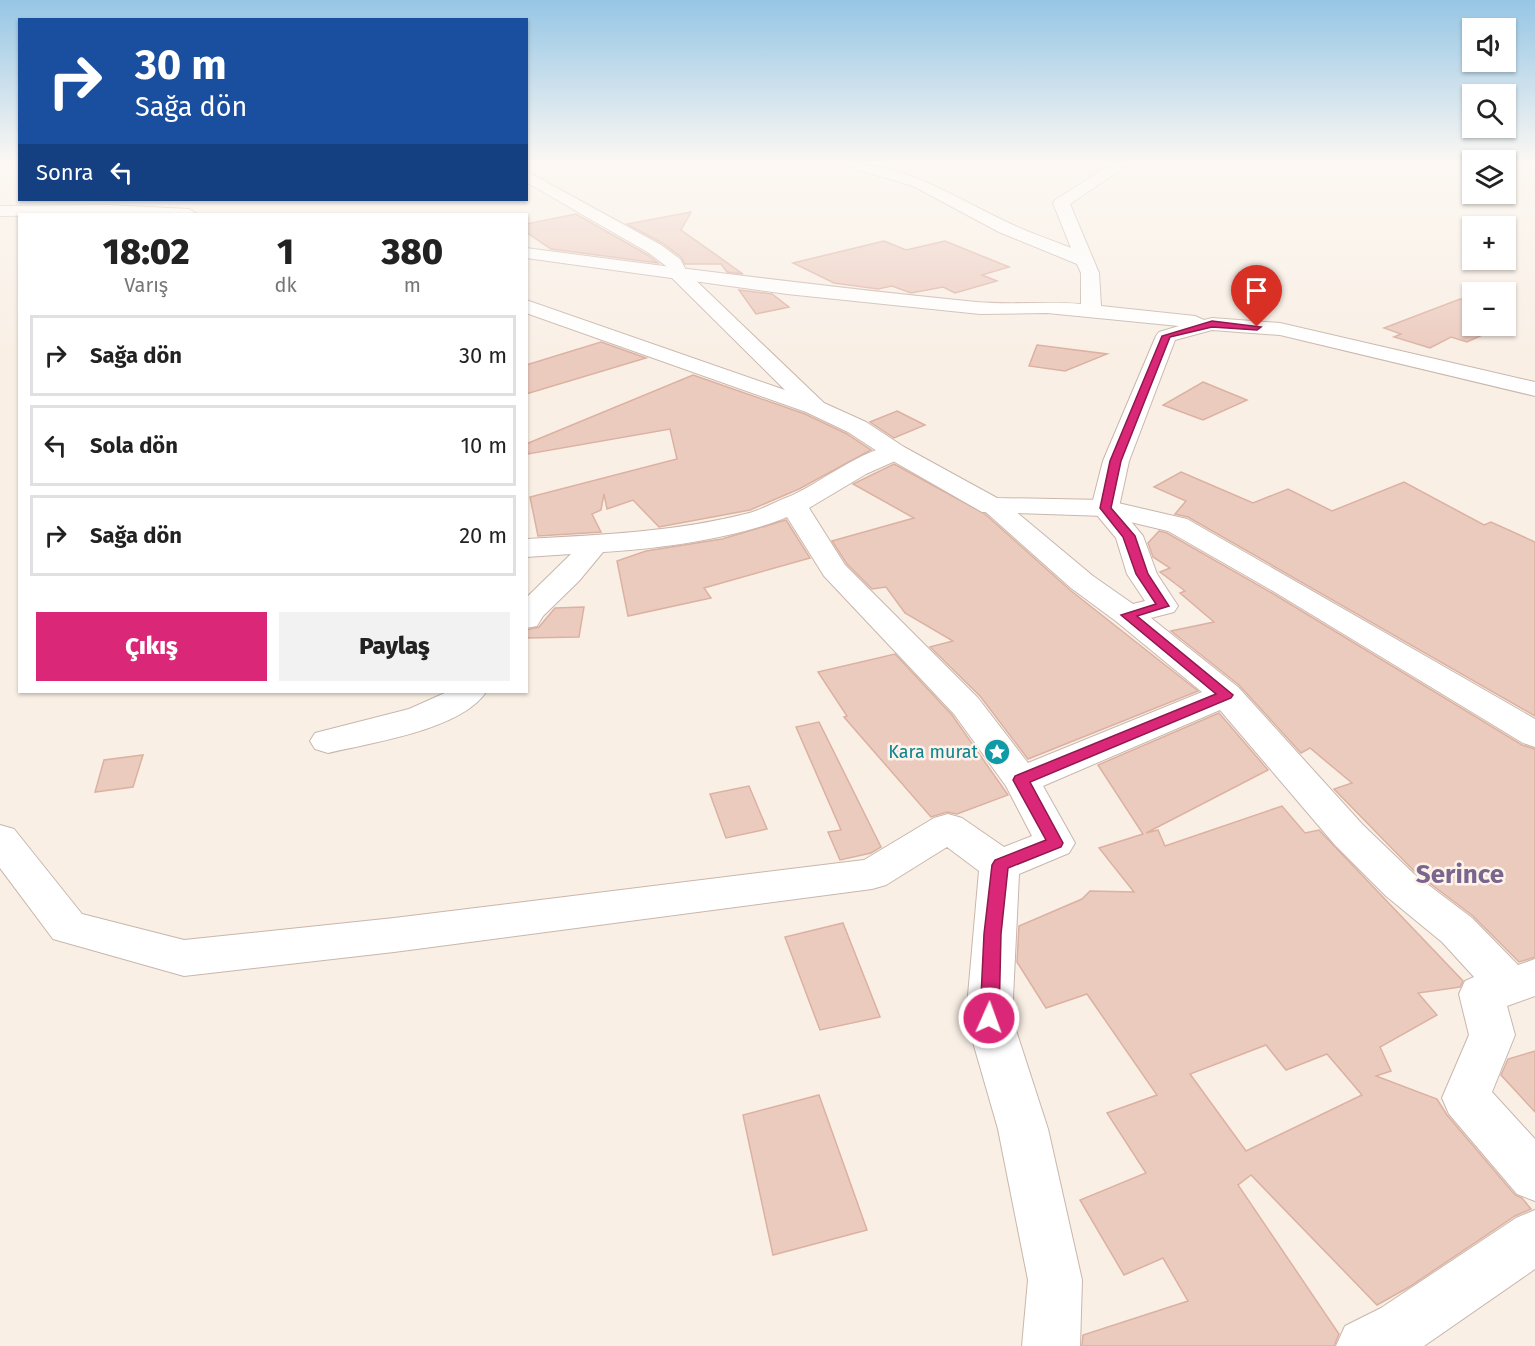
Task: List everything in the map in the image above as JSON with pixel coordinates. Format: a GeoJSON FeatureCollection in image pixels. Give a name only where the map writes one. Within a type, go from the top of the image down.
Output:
{"type":"FeatureCollection","features":[{"type":"Feature","properties":{"kind":"street"},"geometry":{"type":"LineString","coordinates":[[616,227],[675,263],[679,274],[816,408]]}},
{"type":"Feature","properties":{"kind":"street"},"geometry":{"type":"LineString","coordinates":[[1003,227],[1084,260]]}},
{"type":"Feature","properties":{"kind":"street"},"geometry":{"type":"LineString","coordinates":[[1071,227],[1090,273],[1091,312]]}},
{"type":"Feature","properties":{"kind":"street"},"geometry":{"type":"LineString","coordinates":[[528,253],[679,274],[980,308],[1047,307],[1280,329],[1535,389]]}},
{"type":"Feature","properties":{"kind":"street"},"geometry":{"type":"LineString","coordinates":[[528,307],[816,408],[857,427],[895,452],[992,506],[1082,582],[1128,615],[1226,695],[1349,835],[1400,885],[1522,981]]}},
{"type":"Feature","properties":{"kind":"street"},"geometry":{"type":"LineString","coordinates":[[1105,508],[1116,461],[1166,336],[1212,324]]}},
{"type":"Feature","properties":{"kind":"street"},"geometry":{"type":"LineString","coordinates":[[528,548],[633,542],[754,521],[793,504],[857,469],[895,452]]}},
{"type":"Feature","properties":{"kind":"street"},"geometry":{"type":"LineString","coordinates":[[793,504],[834,570],[966,706],[1021,780],[1055,843],[1000,865]]}},
{"type":"Feature","properties":{"kind":"street"},"geometry":{"type":"LineString","coordinates":[[992,506],[1105,508],[1177,525],[1284,585],[1535,735]]}},
{"type":"Feature","properties":{"kind":"street"},"geometry":{"type":"LineString","coordinates":[[1105,508],[1129,536],[1142,574],[1163,606],[1128,615]]}},
{"type":"Feature","properties":{"kind":"street"},"geometry":{"type":"LineString","coordinates":[[528,614],[569,575],[595,544]]}},
{"type":"Feature","properties":{"kind":"street"},"geometry":{"type":"LineString","coordinates":[[328,741],[399,722],[456,703],[469,693]]}},
{"type":"Feature","properties":{"kind":"street"},"geometry":{"type":"LineString","coordinates":[[1021,780],[1226,695]]}},
{"type":"Feature","properties":{"kind":"street"},"geometry":{"type":"LineString","coordinates":[[0,838],[68,927],[184,958],[406,933],[872,874],[948,828],[1000,865]]}},
{"type":"Feature","properties":{"kind":"street"},"geometry":{"type":"LineString","coordinates":[[1000,865],[993,934],[989,1018],[1023,1129],[1055,1280],[1051,1346]]}},
{"type":"Feature","properties":{"kind":"street"},"geometry":{"type":"LineString","coordinates":[[1522,981],[1481,994],[1492,1035],[1466,1098],[1535,1176]]}},
{"type":"Feature","properties":{"kind":"street"},"geometry":{"type":"LineString","coordinates":[[1365,1346],[1401,1328],[1535,1237]]}},
{"type":"Feature","properties":{"kind":"building"},"geometry":{"type":"Polygon","coordinates":[[[528,227],[599,227],[658,263],[551,249],[528,233],[528,227]]]}},
{"type":"Feature","properties":{"kind":"building"},"geometry":{"type":"Polygon","coordinates":[[[632,227],[683,227],[681,230],[743,274],[727,272],[721,264],[685,264],[681,257],[662,243],[632,227]]]}},
{"type":"Feature","properties":{"kind":"building"},"geometry":{"type":"Polygon","coordinates":[[[884,241],[906,250],[945,241],[1009,267],[982,275],[997,281],[955,293],[943,287],[911,293],[892,286],[878,289],[834,283],[793,263],[884,241]]]}},
{"type":"Feature","properties":{"kind":"building"},"geometry":{"type":"Polygon","coordinates":[[[739,290],[772,294],[789,307],[756,314],[739,290]]]}},
{"type":"Feature","properties":{"kind":"building"},"geometry":{"type":"Polygon","coordinates":[[[1460,299],[1462,300],[1462,336],[1480,336],[1467,342],[1451,337],[1430,348],[1394,337],[1401,334],[1384,328],[1460,299]]]}},
{"type":"Feature","properties":{"kind":"building"},"geometry":{"type":"Polygon","coordinates":[[[601,342],[646,358],[528,393],[528,364],[601,342]]]}},
{"type":"Feature","properties":{"kind":"building"},"geometry":{"type":"Polygon","coordinates":[[[1037,345],[1107,354],[1065,371],[1029,366],[1037,345]]]}},
{"type":"Feature","properties":{"kind":"building"},"geometry":{"type":"Polygon","coordinates":[[[693,375],[805,414],[847,434],[871,450],[799,489],[750,510],[659,527],[633,500],[607,509],[604,494],[601,510],[592,514],[601,532],[538,536],[530,497],[677,459],[670,429],[528,454],[528,443],[693,375]]]}},
{"type":"Feature","properties":{"kind":"building"},"geometry":{"type":"Polygon","coordinates":[[[1203,382],[1247,400],[1203,420],[1163,405],[1203,382]]]}},
{"type":"Feature","properties":{"kind":"building"},"geometry":{"type":"Polygon","coordinates":[[[897,411],[925,425],[894,438],[870,422],[897,411]]]}},
{"type":"Feature","properties":{"kind":"building"},"geometry":{"type":"Polygon","coordinates":[[[894,464],[985,514],[1070,590],[1198,691],[1028,759],[980,696],[930,647],[953,641],[905,613],[886,587],[872,589],[847,564],[832,541],[914,518],[853,484],[894,464]]]}},
{"type":"Feature","properties":{"kind":"building"},"geometry":{"type":"Polygon","coordinates":[[[1181,472],[1253,503],[1288,489],[1332,511],[1404,482],[1484,525],[1491,522],[1535,542],[1535,716],[1188,517],[1175,514],[1186,501],[1154,487],[1181,472]]]}},
{"type":"Feature","properties":{"kind":"building"},"geometry":{"type":"Polygon","coordinates":[[[786,520],[810,558],[704,588],[711,598],[628,616],[617,561],[646,551],[722,539],[786,520]]]}},
{"type":"Feature","properties":{"kind":"building"},"geometry":{"type":"Polygon","coordinates":[[[1159,531],[1167,533],[1272,593],[1522,745],[1535,749],[1535,957],[1519,962],[1473,916],[1415,872],[1334,789],[1352,783],[1310,748],[1301,753],[1239,685],[1171,631],[1214,622],[1180,593],[1185,591],[1160,572],[1170,568],[1153,557],[1148,543],[1159,531]]]}},
{"type":"Feature","properties":{"kind":"building"},"geometry":{"type":"Polygon","coordinates":[[[584,607],[579,637],[528,638],[528,630],[539,627],[555,608],[584,607]]]}},
{"type":"Feature","properties":{"kind":"building"},"geometry":{"type":"Polygon","coordinates":[[[895,654],[952,715],[1008,795],[957,814],[947,812],[931,817],[844,717],[847,716],[818,672],[895,654]]]}},
{"type":"Feature","properties":{"kind":"building"},"geometry":{"type":"Polygon","coordinates":[[[1219,713],[1268,770],[1146,833],[1158,830],[1165,846],[1282,806],[1305,833],[1319,830],[1463,981],[1460,987],[1418,993],[1437,1015],[1380,1047],[1391,1071],[1376,1076],[1437,1099],[1447,1115],[1515,1195],[1522,1198],[1531,1209],[1515,1216],[1409,1287],[1377,1305],[1251,1175],[1238,1185],[1339,1334],[1334,1346],[1082,1346],[1083,1335],[1188,1301],[1163,1258],[1124,1275],[1080,1200],[1146,1173],[1107,1113],[1157,1095],[1087,994],[1046,1008],[1017,962],[1019,926],[1082,899],[1090,891],[1134,892],[1099,848],[1143,834],[1098,765],[1219,713]],[[1266,1045],[1190,1074],[1246,1151],[1362,1095],[1327,1054],[1286,1070],[1266,1045]]]}},
{"type":"Feature","properties":{"kind":"building"},"geometry":{"type":"Polygon","coordinates":[[[819,722],[881,847],[871,853],[840,860],[828,832],[841,830],[796,727],[819,722]]]}},
{"type":"Feature","properties":{"kind":"building"},"geometry":{"type":"Polygon","coordinates":[[[143,755],[133,787],[95,792],[104,760],[143,755]]]}},
{"type":"Feature","properties":{"kind":"building"},"geometry":{"type":"Polygon","coordinates":[[[749,786],[767,829],[726,838],[710,794],[749,786]]]}},
{"type":"Feature","properties":{"kind":"building"},"geometry":{"type":"Polygon","coordinates":[[[843,923],[880,1017],[820,1030],[785,937],[843,923]]]}},
{"type":"Feature","properties":{"kind":"building"},"geometry":{"type":"Polygon","coordinates":[[[1535,1051],[1535,1112],[1501,1075],[1508,1059],[1535,1051]]]}},
{"type":"Feature","properties":{"kind":"building"},"geometry":{"type":"Polygon","coordinates":[[[819,1095],[867,1230],[773,1255],[743,1115],[819,1095]]]}},
{"type":"Feature","properties":{"kind":"place","name":"Kara murat"},"geometry":{"type":"Point","coordinates":[997,752]}},
{"type":"Feature","properties":{"kind":"district","name":"Serince"},"geometry":{"type":"Point","coordinates":[1460,874]}},
{"type":"Feature","properties":{"kind":"route"},"geometry":{"type":"LineString","coordinates":[[989,1018],[993,934],[1000,865],[1055,843],[1021,780],[1226,695],[1128,615],[1163,606],[1142,574],[1129,536],[1105,508],[1116,461],[1146,391],[1166,336],[1212,324],[1257,327]]}}]}
